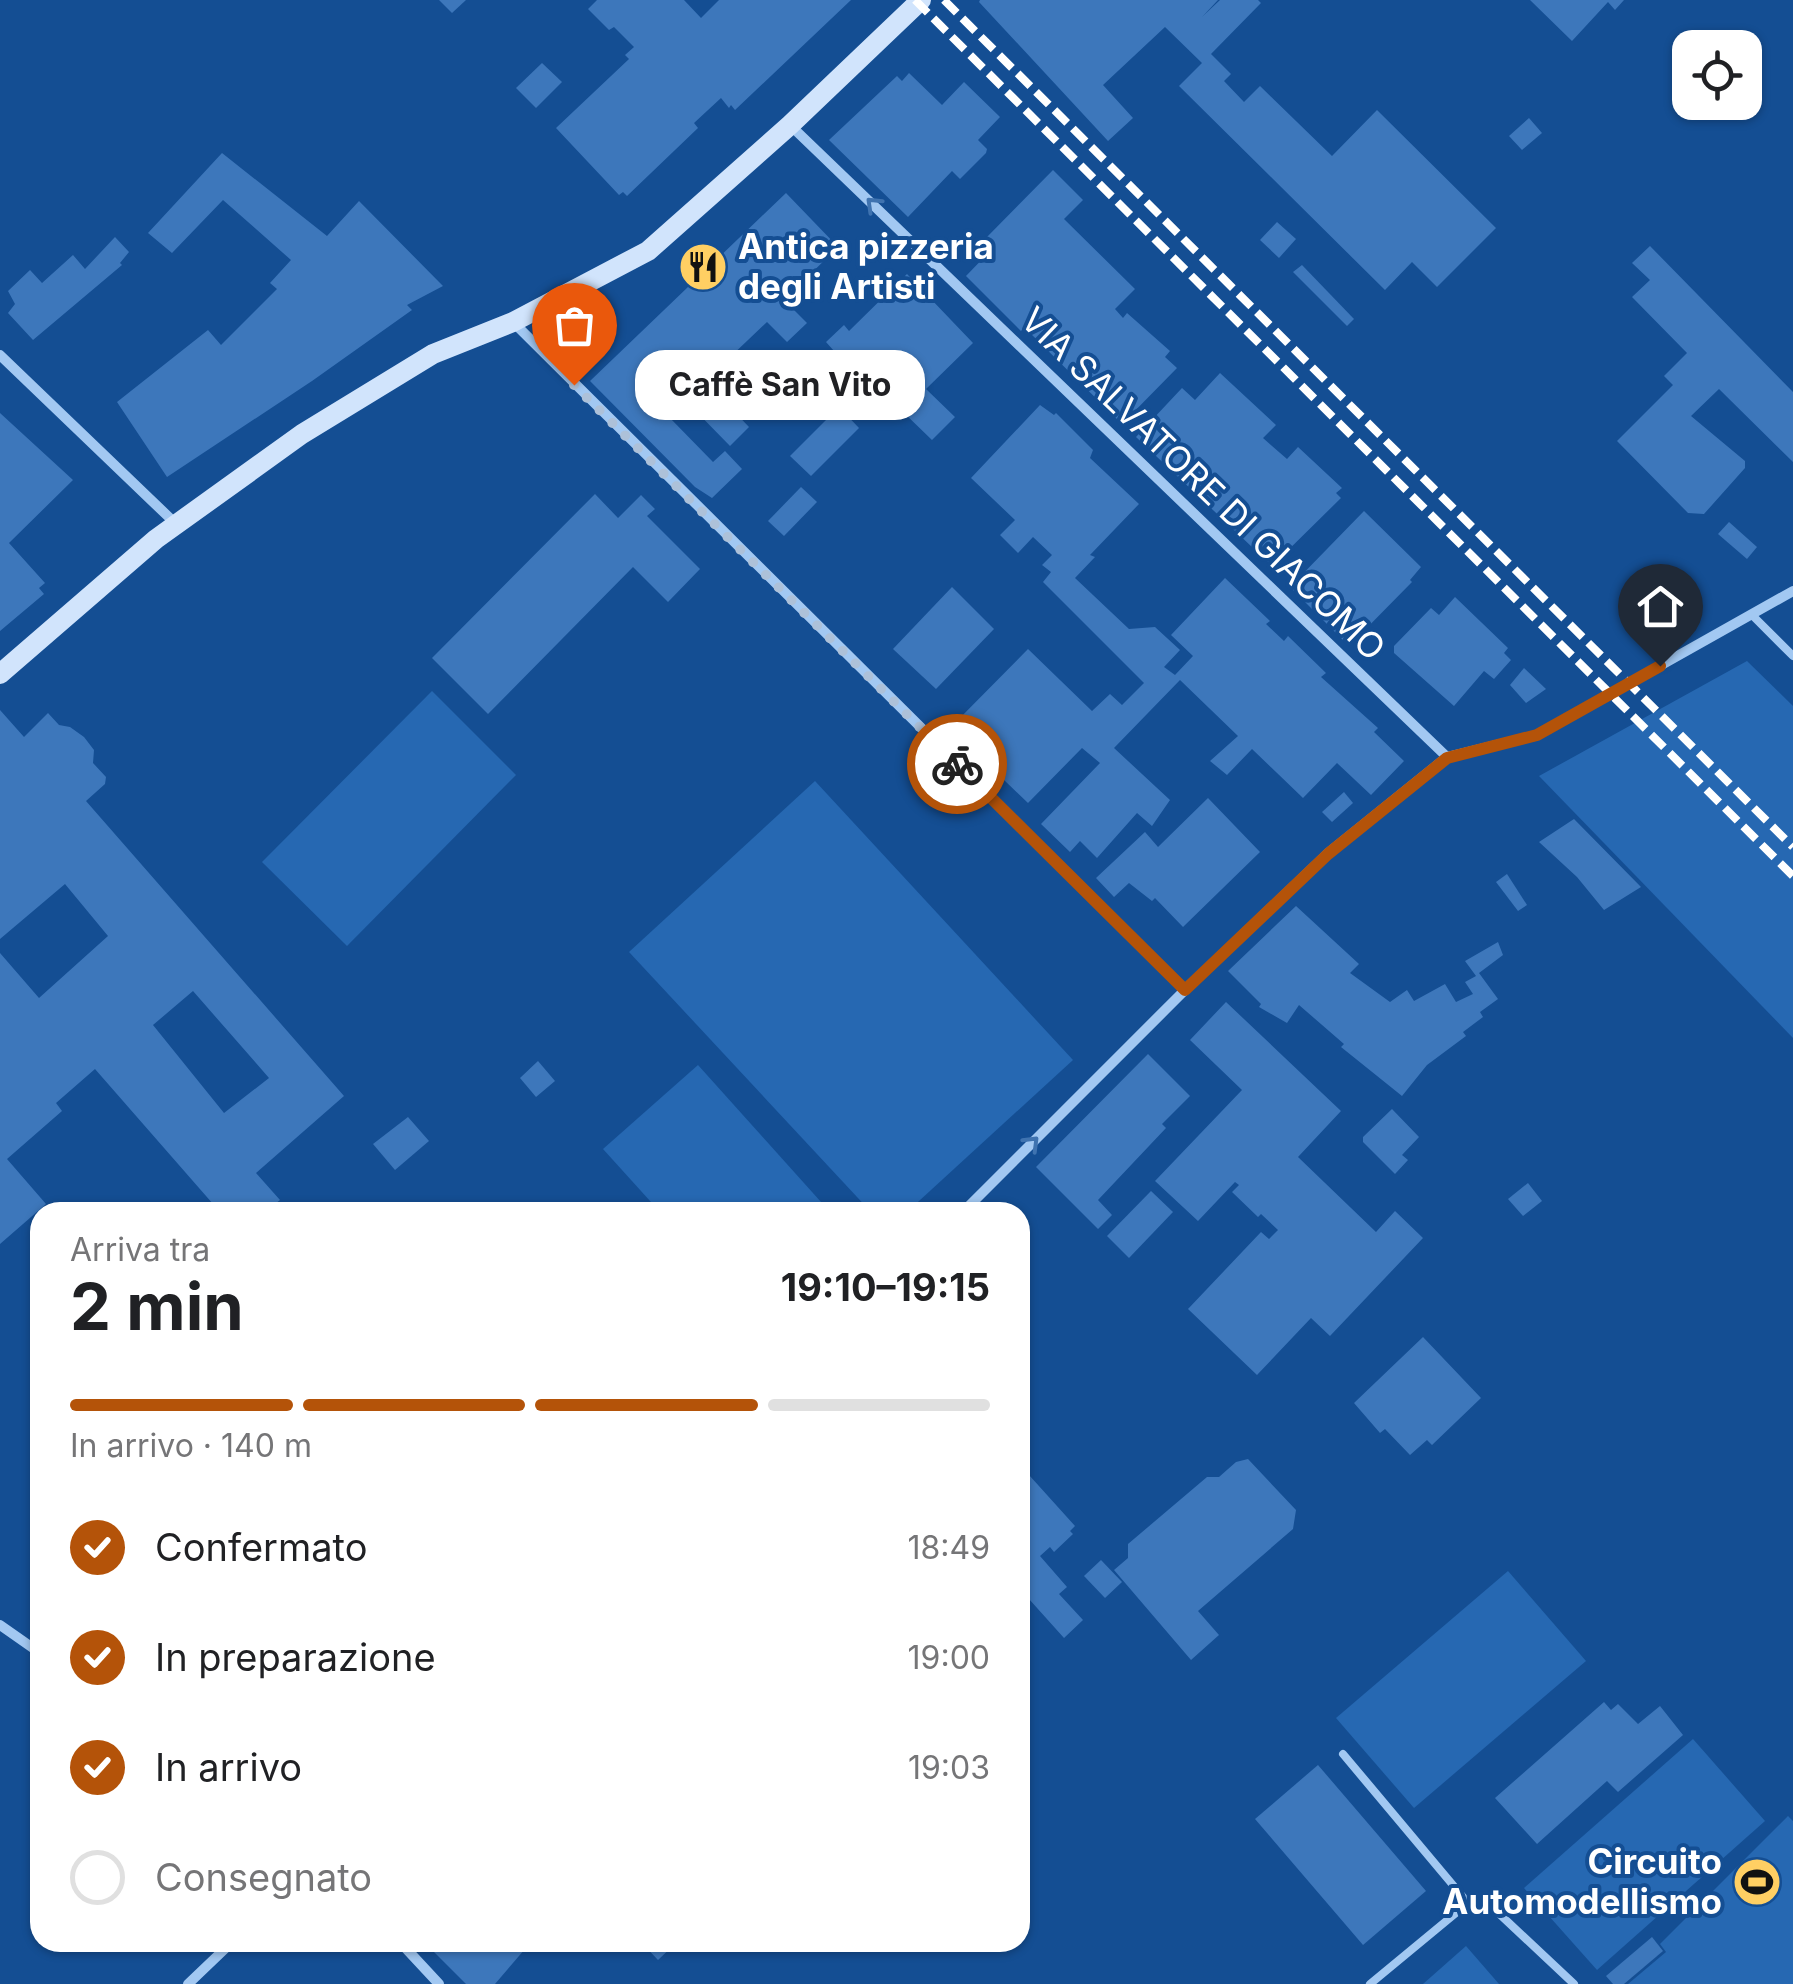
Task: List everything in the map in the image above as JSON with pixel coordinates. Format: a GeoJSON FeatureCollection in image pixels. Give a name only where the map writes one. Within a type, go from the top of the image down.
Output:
{"type":"FeatureCollection","features":[{"type":"Feature","properties":{"kind":"street"},"geometry":{"type":"LineString","coordinates":[[0,674],[176,524],[372,390],[453,344],[513,322],[648,251],[790,125],[922,0]]}},
{"type":"Feature","properties":{"kind":"street","name":"VIA SALVATORE DI GIACOMO"},"geometry":{"type":"LineString","coordinates":[[790,125],[1447,758]]}},
{"type":"Feature","properties":{"kind":"street"},"geometry":{"type":"LineString","coordinates":[[513,322],[1185,990]]}},
{"type":"Feature","properties":{"kind":"street"},"geometry":{"type":"LineString","coordinates":[[0,355],[176,524]]}},
{"type":"Feature","properties":{"kind":"street"},"geometry":{"type":"LineString","coordinates":[[973,1202],[1328,854],[1447,758],[1537,735],[1793,591]]}},
{"type":"Feature","properties":{"kind":"street"},"geometry":{"type":"LineString","coordinates":[[0,1625],[30,1645]]}},
{"type":"Feature","properties":{"kind":"street"},"geometry":{"type":"LineString","coordinates":[[188,1984],[222,1952]]}},
{"type":"Feature","properties":{"kind":"street"},"geometry":{"type":"LineString","coordinates":[[410,1952],[440,1984]]}},
{"type":"Feature","properties":{"kind":"lane"},"geometry":{"type":"LineString","coordinates":[[1752,615],[1793,656]]}},
{"type":"Feature","properties":{"kind":"lane"},"geometry":{"type":"LineString","coordinates":[[1343,1754],[1468,1903],[1492,1908],[1574,1984]]}},
{"type":"Feature","properties":{"kind":"lane"},"geometry":{"type":"LineString","coordinates":[[1370,1984],[1468,1903]]}},
{"type":"Feature","properties":{"kind":"shaded area"},"geometry":{"type":"Polygon","coordinates":[[[1747,661],[1793,706],[1793,1038],[1539,776],[1747,661]]]}},
{"type":"Feature","properties":{"kind":"shaded area"},"geometry":{"type":"Polygon","coordinates":[[[432,691],[516,775],[347,946],[262,862],[432,691]]]}},
{"type":"Feature","properties":{"kind":"shaded area"},"geometry":{"type":"Polygon","coordinates":[[[815,781],[1073,1060],[918,1202],[862,1202],[629,952],[815,781]]]}},
{"type":"Feature","properties":{"kind":"shaded area"},"geometry":{"type":"Polygon","coordinates":[[[698,1065],[821,1202],[651,1202],[603,1149],[698,1065]]]}},
{"type":"Feature","properties":{"kind":"shaded area"},"geometry":{"type":"Polygon","coordinates":[[[1508,1571],[1586,1661],[1414,1808],[1336,1718],[1508,1571]]]}},
{"type":"Feature","properties":{"kind":"shaded area"},"geometry":{"type":"Polygon","coordinates":[[[1693,1739],[1765,1821],[1597,1970],[1524,1888],[1693,1739]]]}},
{"type":"Feature","properties":{"kind":"shaded area","name":"Circuito Automodellismo"},"geometry":{"type":"Polygon","coordinates":[[[1788,1816],[1793,1821],[1793,1984],[1628,1984],[1666,1952],[1660,1944],[1788,1816]]]}},
{"type":"Feature","properties":{"kind":"shaded area"},"geometry":{"type":"Polygon","coordinates":[[[1466,1946],[1499,1984],[1423,1984],[1466,1946]]]}},
{"type":"Feature","properties":{"kind":"building"},"geometry":{"type":"Polygon","coordinates":[[[439,0],[466,0],[452,13],[439,0]]]}},
{"type":"Feature","properties":{"kind":"building"},"geometry":{"type":"Polygon","coordinates":[[[597,0],[684,0],[701,18],[719,0],[851,0],[735,110],[721,98],[694,123],[698,128],[627,196],[623,192],[619,195],[556,128],[629,59],[625,55],[634,47],[588,9],[597,0]]]}},
{"type":"Feature","properties":{"kind":"building"},"geometry":{"type":"Polygon","coordinates":[[[980,0],[1218,0],[1202,17],[1220,0],[1258,0],[1261,3],[1211,54],[1231,74],[1224,81],[1244,102],[1260,86],[1332,156],[1377,110],[1496,228],[1437,287],[1412,262],[1385,290],[1179,86],[1202,63],[1165,27],[1103,85],[1133,118],[1108,141],[980,0]]]}},
{"type":"Feature","properties":{"kind":"building"},"geometry":{"type":"Polygon","coordinates":[[[1530,0],[1624,0],[1615,10],[1608,2],[1572,41],[1530,0]]]}},
{"type":"Feature","properties":{"kind":"building"},"geometry":{"type":"Polygon","coordinates":[[[542,63],[562,82],[536,108],[516,88],[542,63]]]}},
{"type":"Feature","properties":{"kind":"building"},"geometry":{"type":"Polygon","coordinates":[[[909,73],[942,105],[964,82],[1000,117],[978,140],[986,153],[960,179],[952,171],[908,217],[829,140],[897,76],[902,81],[909,73]]]}},
{"type":"Feature","properties":{"kind":"building"},"geometry":{"type":"Polygon","coordinates":[[[1529,118],[1542,133],[1522,150],[1509,136],[1529,118]]]}},
{"type":"Feature","properties":{"kind":"building"},"geometry":{"type":"Polygon","coordinates":[[[222,153],[327,236],[359,201],[443,286],[407,305],[412,310],[167,477],[117,402],[208,330],[221,345],[277,289],[270,283],[291,260],[223,200],[172,253],[148,233],[222,153]]]}},
{"type":"Feature","properties":{"kind":"building"},"geometry":{"type":"Polygon","coordinates":[[[1053,170],[1083,200],[1064,219],[1135,289],[1115,309],[1123,318],[1127,313],[1170,351],[1165,357],[1177,368],[1122,424],[966,276],[994,247],[985,239],[1053,170]]]}},
{"type":"Feature","properties":{"kind":"building"},"geometry":{"type":"Polygon","coordinates":[[[786,193],[838,247],[784,300],[807,323],[787,342],[767,322],[705,381],[749,427],[730,446],[686,401],[670,418],[713,462],[725,451],[742,469],[712,498],[695,487],[590,381],[786,193]]]}},
{"type":"Feature","properties":{"kind":"building"},"geometry":{"type":"Polygon","coordinates":[[[1277,222],[1296,239],[1279,258],[1260,240],[1277,222]]]}},
{"type":"Feature","properties":{"kind":"building"},"geometry":{"type":"Polygon","coordinates":[[[115,237],[129,252],[122,265],[33,340],[8,313],[15,304],[8,291],[30,270],[42,283],[73,255],[85,269],[115,237]]]}},
{"type":"Feature","properties":{"kind":"building"},"geometry":{"type":"Polygon","coordinates":[[[1650,246],[1793,392],[1793,462],[1719,389],[1691,416],[1745,461],[1745,468],[1704,514],[1688,513],[1617,441],[1673,385],[1664,376],[1687,353],[1632,297],[1650,280],[1632,263],[1650,246]]]}},
{"type":"Feature","properties":{"kind":"building"},"geometry":{"type":"Polygon","coordinates":[[[1302,265],[1354,319],[1347,326],[1293,272],[1302,265]]]}},
{"type":"Feature","properties":{"kind":"building"},"geometry":{"type":"Polygon","coordinates":[[[907,274],[973,343],[926,389],[955,417],[932,440],[901,410],[917,394],[881,357],[872,366],[861,355],[851,364],[826,342],[844,325],[849,331],[907,274]]]}},
{"type":"Feature","properties":{"kind":"building"},"geometry":{"type":"Polygon","coordinates":[[[1220,373],[1276,425],[1263,438],[1287,459],[1298,447],[1342,488],[1336,493],[1341,498],[1272,566],[1136,437],[1182,388],[1195,400],[1220,373]]]}},
{"type":"Feature","properties":{"kind":"building"},"geometry":{"type":"Polygon","coordinates":[[[1040,405],[1056,413],[1093,450],[1090,458],[1139,504],[1090,555],[1095,557],[1075,578],[1129,629],[1155,627],[1180,650],[1164,667],[1175,675],[1193,656],[1171,635],[1225,578],[1270,621],[1266,624],[1284,641],[1288,636],[1326,673],[1321,677],[1378,728],[1374,732],[1404,761],[1371,795],[1337,763],[1303,798],[1252,749],[1227,775],[1210,761],[1238,736],[1180,680],[1114,748],[1170,800],[1152,826],[1137,813],[1097,858],[1080,841],[1070,852],[1041,824],[1100,763],[1082,748],[1028,803],[950,728],[1028,649],[1092,711],[1110,694],[1122,705],[1144,683],[1043,582],[1051,572],[1042,565],[1052,555],[1033,537],[1018,553],[1000,535],[1015,520],[971,478],[1040,405]]]}},
{"type":"Feature","properties":{"kind":"building"},"geometry":{"type":"Polygon","coordinates":[[[839,407],[859,428],[811,476],[790,456],[839,407]]]}},
{"type":"Feature","properties":{"kind":"building"},"geometry":{"type":"Polygon","coordinates":[[[0,413],[73,480],[9,543],[45,583],[39,588],[44,594],[0,631],[0,413]]]}},
{"type":"Feature","properties":{"kind":"building"},"geometry":{"type":"Polygon","coordinates":[[[801,487],[817,502],[784,536],[768,521],[801,487]]]}},
{"type":"Feature","properties":{"kind":"building"},"geometry":{"type":"Polygon","coordinates":[[[595,494],[618,518],[641,495],[655,509],[647,516],[700,569],[668,602],[633,567],[488,714],[432,658],[595,494]]]}},
{"type":"Feature","properties":{"kind":"building"},"geometry":{"type":"Polygon","coordinates":[[[1364,511],[1421,567],[1412,582],[1349,646],[1290,587],[1364,511]]]}},
{"type":"Feature","properties":{"kind":"building"},"geometry":{"type":"Polygon","coordinates":[[[1729,522],[1757,547],[1747,559],[1718,534],[1729,522]]]}},
{"type":"Feature","properties":{"kind":"building"},"geometry":{"type":"Polygon","coordinates":[[[952,587],[994,629],[936,689],[893,649],[952,587]]]}},
{"type":"Feature","properties":{"kind":"building"},"geometry":{"type":"Polygon","coordinates":[[[1455,597],[1508,648],[1504,653],[1511,660],[1494,679],[1484,671],[1454,706],[1394,653],[1394,646],[1431,608],[1439,615],[1455,597]]]}},
{"type":"Feature","properties":{"kind":"building"},"geometry":{"type":"Polygon","coordinates":[[[1524,668],[1546,689],[1526,703],[1510,685],[1524,668]]]}},
{"type":"Feature","properties":{"kind":"building"},"geometry":{"type":"Polygon","coordinates":[[[0,710],[24,737],[48,713],[59,725],[84,737],[94,750],[93,763],[106,777],[105,784],[86,801],[344,1096],[256,1173],[280,1200],[278,1202],[211,1202],[95,1069],[56,1103],[62,1111],[7,1159],[44,1202],[30,1202],[30,1218],[0,1244],[0,953],[39,998],[108,936],[65,884],[0,939],[0,710]],[[193,991],[153,1025],[224,1113],[269,1078],[193,991]]]}},
{"type":"Feature","properties":{"kind":"building"},"geometry":{"type":"Polygon","coordinates":[[[1344,792],[1353,803],[1332,822],[1322,812],[1344,792]]]}},
{"type":"Feature","properties":{"kind":"building"},"geometry":{"type":"Polygon","coordinates":[[[1208,798],[1260,852],[1183,927],[1155,898],[1152,901],[1129,883],[1114,897],[1096,878],[1145,832],[1158,847],[1208,798]]]}},
{"type":"Feature","properties":{"kind":"building"},"geometry":{"type":"Polygon","coordinates":[[[1574,819],[1641,887],[1604,910],[1577,877],[1539,842],[1574,819]]]}},
{"type":"Feature","properties":{"kind":"building"},"geometry":{"type":"Polygon","coordinates":[[[1507,874],[1527,905],[1518,911],[1496,882],[1507,874]]]}},
{"type":"Feature","properties":{"kind":"building"},"geometry":{"type":"Polygon","coordinates":[[[1296,906],[1359,964],[1350,973],[1390,1002],[1407,990],[1414,1001],[1445,984],[1456,1002],[1473,994],[1465,982],[1476,976],[1465,961],[1498,942],[1503,955],[1479,973],[1498,999],[1480,1012],[1483,1017],[1463,1032],[1466,1036],[1427,1065],[1402,1096],[1341,1047],[1344,1044],[1299,1005],[1287,1023],[1259,1007],[1261,1004],[1228,971],[1296,906]]]}},
{"type":"Feature","properties":{"kind":"building"},"geometry":{"type":"Polygon","coordinates":[[[1226,1002],[1341,1111],[1298,1157],[1376,1232],[1395,1211],[1423,1238],[1330,1336],[1311,1318],[1257,1375],[1188,1309],[1261,1232],[1269,1239],[1278,1230],[1232,1192],[1239,1185],[1235,1182],[1198,1221],[1155,1181],[1242,1090],[1190,1040],[1226,1002]]]}},
{"type":"Feature","properties":{"kind":"building"},"geometry":{"type":"Polygon","coordinates":[[[1148,1054],[1190,1096],[1162,1124],[1166,1128],[1098,1200],[1112,1215],[1098,1229],[1036,1167],[1148,1054]]]}},
{"type":"Feature","properties":{"kind":"building"},"geometry":{"type":"Polygon","coordinates":[[[538,1061],[555,1081],[536,1097],[520,1078],[538,1061]]]}},
{"type":"Feature","properties":{"kind":"building"},"geometry":{"type":"Polygon","coordinates":[[[1392,1109],[1419,1137],[1402,1155],[1408,1160],[1395,1174],[1363,1142],[1363,1137],[1392,1109]]]}},
{"type":"Feature","properties":{"kind":"building"},"geometry":{"type":"Polygon","coordinates":[[[408,1117],[429,1141],[395,1170],[373,1144],[408,1117]]]}},
{"type":"Feature","properties":{"kind":"building"},"geometry":{"type":"Polygon","coordinates":[[[1528,1183],[1542,1201],[1523,1216],[1508,1199],[1528,1183]]]}},
{"type":"Feature","properties":{"kind":"building"},"geometry":{"type":"Polygon","coordinates":[[[1151,1191],[1173,1212],[1129,1258],[1107,1236],[1151,1191]]]}},
{"type":"Feature","properties":{"kind":"building"},"geometry":{"type":"Polygon","coordinates":[[[1423,1337],[1481,1398],[1432,1445],[1427,1440],[1410,1455],[1385,1429],[1380,1433],[1354,1403],[1423,1337]]]}},
{"type":"Feature","properties":{"kind":"building"},"geometry":{"type":"Polygon","coordinates":[[[1248,1459],[1296,1510],[1293,1529],[1198,1611],[1219,1635],[1191,1660],[1114,1570],[1128,1558],[1128,1544],[1207,1477],[1219,1477],[1236,1462],[1248,1459]]]}},
{"type":"Feature","properties":{"kind":"building"},"geometry":{"type":"Polygon","coordinates":[[[1030,1476],[1075,1526],[1070,1531],[1073,1534],[1054,1552],[1050,1547],[1040,1556],[1067,1587],[1059,1594],[1083,1620],[1064,1638],[1030,1600],[1030,1476]]]}},
{"type":"Feature","properties":{"kind":"building"},"geometry":{"type":"Polygon","coordinates":[[[1101,1560],[1122,1582],[1105,1598],[1084,1576],[1101,1560]]]}},
{"type":"Feature","properties":{"kind":"building"},"geometry":{"type":"Polygon","coordinates":[[[1604,1702],[1611,1710],[1618,1704],[1638,1724],[1660,1706],[1683,1735],[1618,1792],[1607,1781],[1537,1844],[1495,1798],[1604,1702]]]}},
{"type":"Feature","properties":{"kind":"building"},"geometry":{"type":"Polygon","coordinates":[[[1318,1765],[1426,1891],[1363,1945],[1255,1819],[1318,1765]]]}},
{"type":"Feature","properties":{"kind":"building"},"geometry":{"type":"Polygon","coordinates":[[[1652,1937],[1663,1951],[1624,1984],[1613,1984],[1606,1976],[1652,1937]]]}},
{"type":"Feature","properties":{"kind":"building"},"geometry":{"type":"Polygon","coordinates":[[[434,1952],[522,1952],[495,1984],[466,1984],[434,1952]]]}},
{"type":"Feature","properties":{"kind":"building"},"geometry":{"type":"Polygon","coordinates":[[[650,1952],[666,1952],[658,1960],[650,1952]]]}},
{"type":"Feature","properties":{"kind":"railway"},"geometry":{"type":"LineString","coordinates":[[915,0],[1793,876]]}},
{"type":"Feature","properties":{"kind":"railway"},"geometry":{"type":"LineString","coordinates":[[944,0],[1793,847]]}},
{"type":"Feature","properties":{"kind":"way so far"},"geometry":{"type":"LineString","coordinates":[[574,385],[957,764]]}},
{"type":"Feature","properties":{"kind":"place","name":"Antica pizzeria degli Artisti"},"geometry":{"type":"Point","coordinates":[703,267]}},
{"type":"Feature","properties":{"kind":"place","name":"Caffè San Vito"},"geometry":{"type":"Point","coordinates":[574,385]}},
{"type":"Feature","properties":{"kind":"place","name":"Circuito Automodellismo"},"geometry":{"type":"Point","coordinates":[1757,1882]}},
{"type":"Feature","properties":{"kind":"route"},"geometry":{"type":"LineString","coordinates":[[957,764],[1185,990],[1328,854],[1447,758],[1537,735],[1660,666]]}}]}
